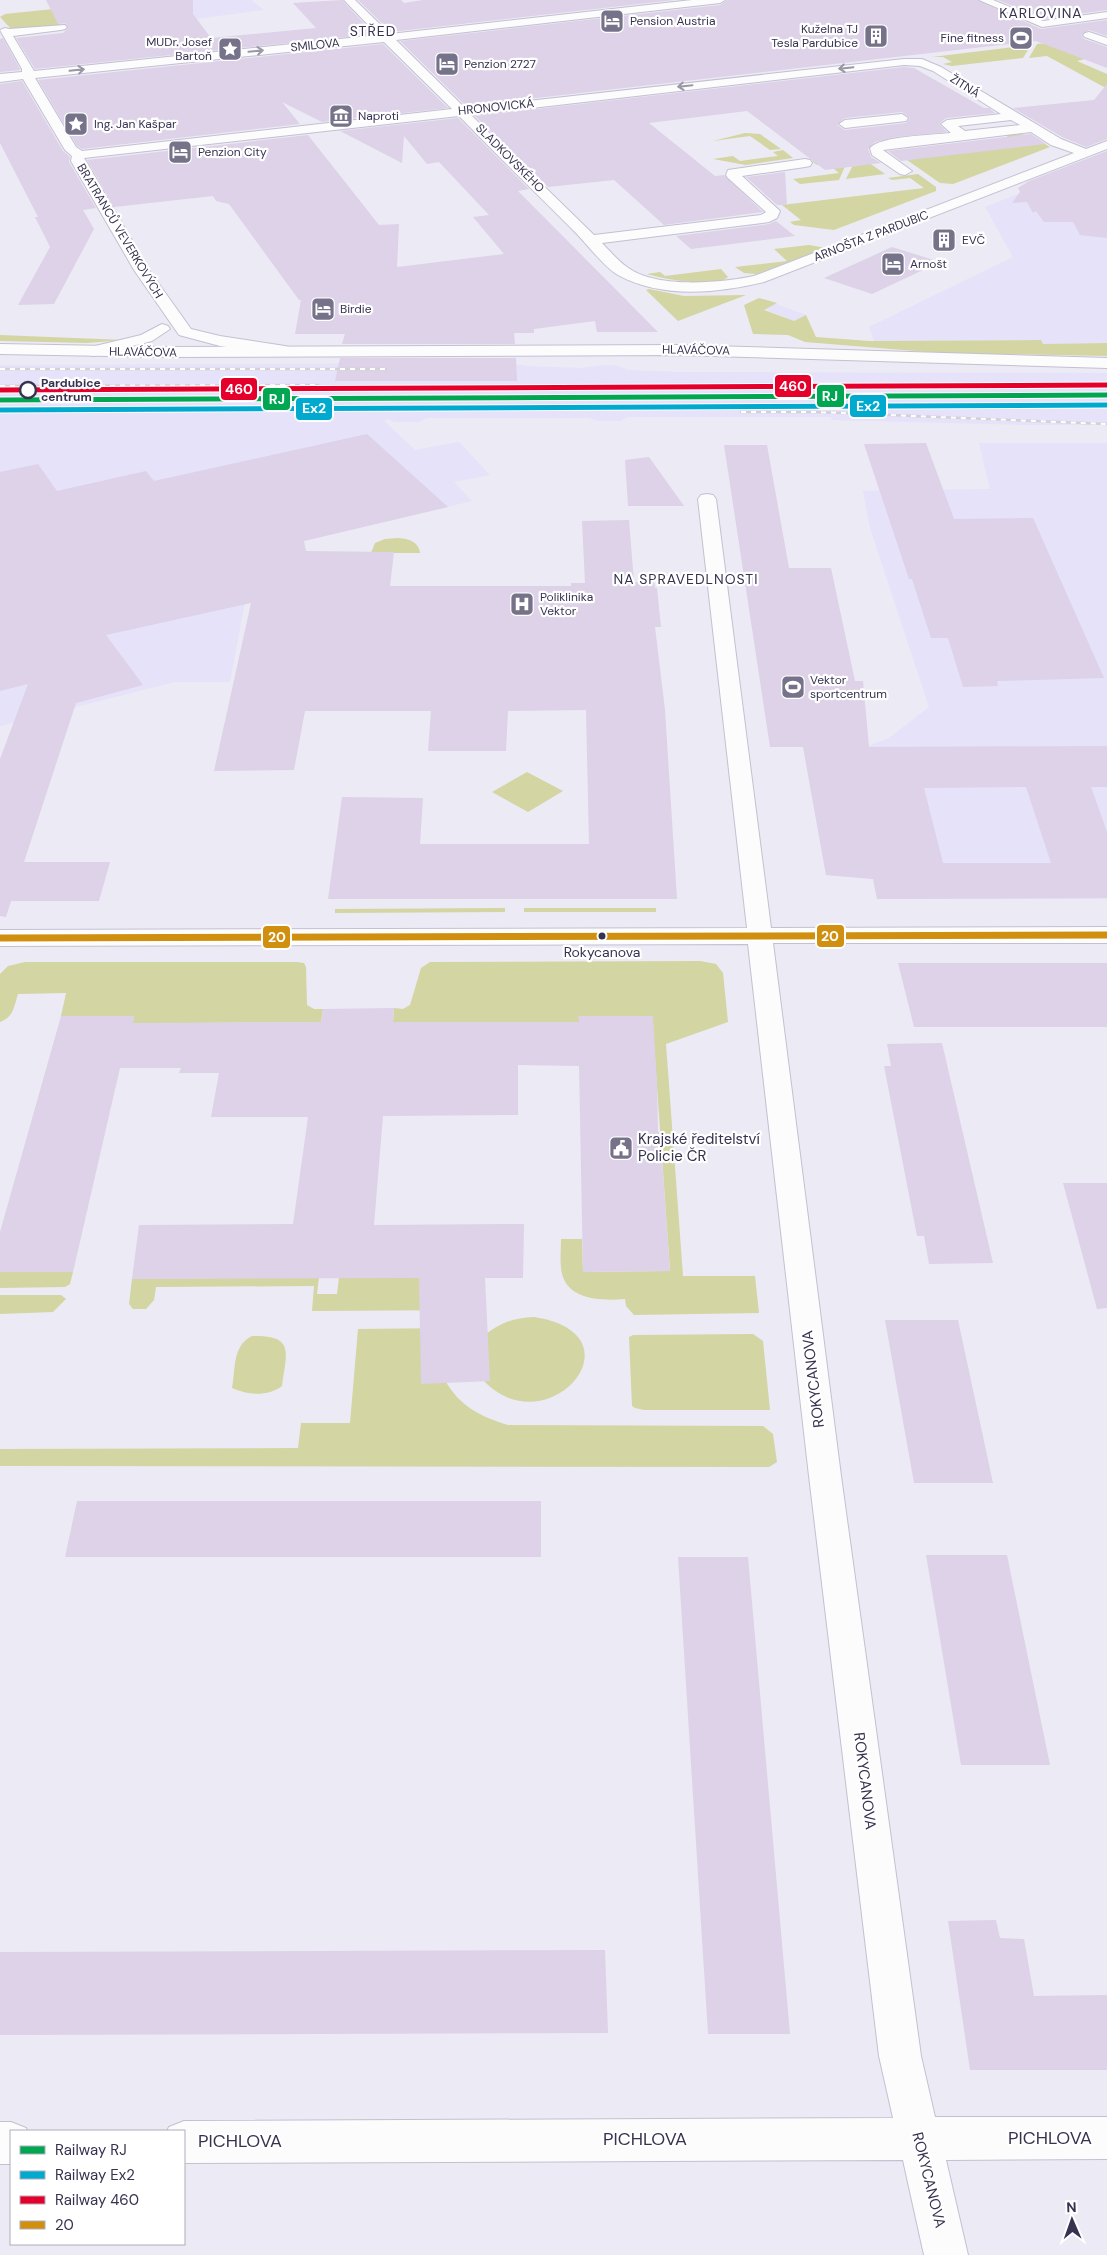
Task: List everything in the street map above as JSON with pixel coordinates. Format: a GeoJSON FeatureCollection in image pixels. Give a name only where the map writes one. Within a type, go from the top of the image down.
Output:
{"type":"FeatureCollection","features":[{"type":"Feature","properties":{"kind":"street","name":"SLADKOVSKÉHO"},"geometry":{"type":"LineString","coordinates":[[349,0],[628,274]]}},
{"type":"Feature","properties":{"kind":"street","name":"SMILOVA"},"geometry":{"type":"LineString","coordinates":[[0,78],[720,0]]}},
{"type":"Feature","properties":{"kind":"street"},"geometry":{"type":"LineString","coordinates":[[984,0],[1042,24],[1107,15]]}},
{"type":"Feature","properties":{"kind":"street"},"geometry":{"type":"LineString","coordinates":[[6,35],[61,27]]}},
{"type":"Feature","properties":{"kind":"street","name":"BRATRANCŮ VEVERKOVÝCH"},"geometry":{"type":"LineString","coordinates":[[6,35],[28,69],[28,75],[71,150],[80,155],[77,158],[78,161],[164,306],[185,332]]}},
{"type":"Feature","properties":{"kind":"street"},"geometry":{"type":"LineString","coordinates":[[1090,35],[1107,42]]}},
{"type":"Feature","properties":{"kind":"street","name":"HRONOVICKÁ"},"geometry":{"type":"LineString","coordinates":[[80,155],[888,63],[913,62]]}},
{"type":"Feature","properties":{"kind":"street","name":"ŽITNÁ"},"geometry":{"type":"LineString","coordinates":[[913,62],[927,65],[944,73],[1060,144],[1086,153]]}},
{"type":"Feature","properties":{"kind":"street","name":"ŽITNÁ"},"geometry":{"type":"LineString","coordinates":[[962,135],[947,124],[1014,116]]}},
{"type":"Feature","properties":{"kind":"street"},"geometry":{"type":"LineString","coordinates":[[834,117],[870,140],[877,152],[905,171]]}},
{"type":"Feature","properties":{"kind":"street"},"geometry":{"type":"LineString","coordinates":[[845,124],[902,118]]}},
{"type":"Feature","properties":{"kind":"street"},"geometry":{"type":"LineString","coordinates":[[870,140],[962,135],[1033,128]]}},
{"type":"Feature","properties":{"kind":"street","name":"ARNOŠTA Z PARDUBIC"},"geometry":{"type":"LineString","coordinates":[[628,274],[648,280],[692,286],[721,286],[746,283],[1107,145]]}},
{"type":"Feature","properties":{"kind":"street"},"geometry":{"type":"LineString","coordinates":[[592,240],[764,218],[774,213],[733,176],[733,173],[805,163]]}},
{"type":"Feature","properties":{"kind":"street"},"geometry":{"type":"LineString","coordinates":[[744,205],[764,203]]}},
{"type":"Feature","properties":{"kind":"street","name":"BRATRANCŮ VEVERKOVÝCH"},"geometry":{"type":"LineString","coordinates":[[163,352],[164,306]]}},
{"type":"Feature","properties":{"kind":"street"},"geometry":{"type":"LineString","coordinates":[[93,351],[146,338],[162,329]]}},
{"type":"Feature","properties":{"kind":"street"},"geometry":{"type":"LineString","coordinates":[[163,352],[185,332]]}},
{"type":"Feature","properties":{"kind":"street","name":"HLAVÁČOVA"},"geometry":{"type":"LineString","coordinates":[[185,332],[220,341],[285,351]]}},
{"type":"Feature","properties":{"kind":"street","name":"HLAVÁČOVA"},"geometry":{"type":"LineString","coordinates":[[0,349],[163,352],[678,350],[1107,363]]}},
{"type":"Feature","properties":{"kind":"street","name":"ROKYCANOVA"},"geometry":{"type":"LineString","coordinates":[[707,499],[825,1476],[900,2056],[932,2184],[946,2255]]}},
{"type":"Feature","properties":{"kind":"street"},"geometry":{"type":"LineString","coordinates":[[0,938],[1107,935]]}},
{"type":"Feature","properties":{"kind":"street","name":"PICHLOVA"},"geometry":{"type":"LineString","coordinates":[[185,2142],[1107,2138]]}},
{"type":"Feature","properties":{"kind":"shaded area"},"geometry":{"type":"Polygon","coordinates":[[[46,0],[251,0],[264,10],[111,30],[85,26],[61,29],[46,0]]]}},
{"type":"Feature","properties":{"kind":"shaded area"},"geometry":{"type":"Polygon","coordinates":[[[1107,159],[1107,343],[1043,344],[1041,340],[874,341],[869,327],[1013,257],[985,207],[1107,159]]]}},
{"type":"Feature","properties":{"kind":"shaded area"},"geometry":{"type":"Polygon","coordinates":[[[776,304],[806,315],[794,321],[764,309],[776,304]]]}},
{"type":"Feature","properties":{"kind":"shaded area"},"geometry":{"type":"Polygon","coordinates":[[[508,363],[526,366],[581,368],[604,365],[618,366],[628,370],[680,372],[1107,373],[1107,425],[832,420],[831,417],[628,417],[620,421],[598,421],[589,418],[427,418],[418,422],[395,422],[388,419],[384,421],[415,450],[459,442],[490,475],[454,482],[472,501],[254,553],[230,682],[175,682],[0,726],[0,365],[508,363]]]}},
{"type":"Feature","properties":{"kind":"shaded area"},"geometry":{"type":"Polygon","coordinates":[[[979,443],[1107,443],[1107,899],[877,899],[873,879],[826,875],[807,769],[889,738],[929,707],[870,528],[863,491],[990,489],[979,443]]]}},
{"type":"Feature","properties":{"kind":"green space"},"geometry":{"type":"Polygon","coordinates":[[[53,9],[60,26],[12,30],[0,17],[5,14],[53,9]]]}},
{"type":"Feature","properties":{"kind":"green space"},"geometry":{"type":"Polygon","coordinates":[[[1071,40],[1085,59],[1077,61],[1107,74],[1107,87],[1047,56],[1029,58],[1037,44],[1071,40]]]}},
{"type":"Feature","properties":{"kind":"green space"},"geometry":{"type":"Polygon","coordinates":[[[1031,45],[1023,58],[952,66],[943,64],[952,62],[943,57],[932,57],[1031,45]]]}},
{"type":"Feature","properties":{"kind":"green space"},"geometry":{"type":"Polygon","coordinates":[[[745,133],[760,134],[781,149],[770,150],[750,136],[713,141],[745,133]]]}},
{"type":"Feature","properties":{"kind":"green space"},"geometry":{"type":"Polygon","coordinates":[[[1020,134],[1032,136],[1050,147],[953,184],[940,183],[907,160],[1008,137],[1005,135],[1020,134]]]}},
{"type":"Feature","properties":{"kind":"green space"},"geometry":{"type":"Polygon","coordinates":[[[783,150],[793,158],[746,165],[713,159],[733,156],[740,161],[778,156],[773,152],[783,150]]]}},
{"type":"Feature","properties":{"kind":"green space"},"geometry":{"type":"Polygon","coordinates":[[[858,155],[885,174],[846,179],[858,155]]]}},
{"type":"Feature","properties":{"kind":"green space"},"geometry":{"type":"Polygon","coordinates":[[[849,157],[839,180],[800,184],[793,179],[839,173],[828,164],[817,165],[812,161],[849,157]]]}},
{"type":"Feature","properties":{"kind":"green space"},"geometry":{"type":"Polygon","coordinates":[[[918,174],[936,187],[936,191],[834,230],[794,225],[790,222],[801,220],[782,205],[924,188],[910,178],[892,180],[888,178],[918,174]]]}},
{"type":"Feature","properties":{"kind":"green space"},"geometry":{"type":"Polygon","coordinates":[[[809,245],[826,248],[756,274],[744,273],[735,267],[787,261],[774,249],[809,245]]]}},
{"type":"Feature","properties":{"kind":"green space"},"geometry":{"type":"Polygon","coordinates":[[[721,269],[728,277],[721,281],[701,283],[647,274],[660,272],[665,276],[721,269]]]}},
{"type":"Feature","properties":{"kind":"green space"},"geometry":{"type":"Polygon","coordinates":[[[646,290],[684,296],[746,295],[678,321],[646,290]]]}},
{"type":"Feature","properties":{"kind":"green space"},"geometry":{"type":"Polygon","coordinates":[[[759,298],[777,303],[764,310],[794,321],[806,315],[816,337],[869,341],[1041,340],[1043,344],[1107,343],[1107,356],[940,353],[805,342],[788,335],[753,334],[744,305],[759,298]]]}},
{"type":"Feature","properties":{"kind":"green space"},"geometry":{"type":"Polygon","coordinates":[[[0,335],[124,340],[87,343],[0,341],[0,335]]]}},
{"type":"Feature","properties":{"kind":"green space"},"geometry":{"type":"Polygon","coordinates":[[[398,538],[415,543],[420,553],[371,553],[375,543],[385,539],[398,538]]]}},
{"type":"Feature","properties":{"kind":"green space"},"geometry":{"type":"Polygon","coordinates":[[[527,772],[563,791],[528,812],[492,792],[527,772]]]}},
{"type":"Feature","properties":{"kind":"green space"},"geometry":{"type":"Polygon","coordinates":[[[505,908],[505,912],[335,913],[335,909],[505,908]]]}},
{"type":"Feature","properties":{"kind":"green space"},"geometry":{"type":"Polygon","coordinates":[[[524,908],[656,908],[656,912],[524,912],[524,908]]]}},
{"type":"Feature","properties":{"kind":"green space"},"geometry":{"type":"Polygon","coordinates":[[[700,961],[716,964],[723,973],[728,1022],[666,1044],[683,1276],[755,1276],[759,1313],[634,1315],[626,1306],[625,1299],[595,1299],[576,1292],[569,1287],[564,1279],[561,1268],[561,1239],[582,1239],[583,1272],[670,1271],[652,1016],[579,1016],[579,1035],[520,1022],[393,1022],[394,1008],[403,1009],[410,1005],[421,968],[430,962],[700,961]]]}},
{"type":"Feature","properties":{"kind":"green space"},"geometry":{"type":"Polygon","coordinates":[[[25,962],[304,963],[306,967],[307,1005],[314,1009],[323,1009],[321,1022],[191,1023],[130,1035],[134,1016],[61,1016],[66,993],[18,994],[11,1014],[0,1022],[0,974],[8,966],[25,962]]]}},
{"type":"Feature","properties":{"kind":"green space"},"geometry":{"type":"Polygon","coordinates":[[[0,1272],[73,1272],[70,1284],[65,1287],[0,1288],[0,1272]]]}},
{"type":"Feature","properties":{"kind":"green space"},"geometry":{"type":"Polygon","coordinates":[[[319,1277],[317,1294],[337,1294],[339,1277],[470,1278],[469,1310],[312,1311],[314,1286],[156,1287],[154,1300],[146,1309],[133,1309],[129,1304],[132,1279],[319,1277]]]}},
{"type":"Feature","properties":{"kind":"green space"},"geometry":{"type":"Polygon","coordinates":[[[0,1295],[61,1295],[66,1299],[53,1312],[0,1314],[0,1295]]]}},
{"type":"Feature","properties":{"kind":"green space"},"geometry":{"type":"Polygon","coordinates":[[[534,1317],[567,1328],[583,1345],[583,1364],[573,1383],[554,1396],[530,1402],[503,1396],[478,1374],[486,1334],[508,1321],[534,1317]]]}},
{"type":"Feature","properties":{"kind":"green space"},"geometry":{"type":"Polygon","coordinates":[[[453,1328],[445,1380],[464,1404],[489,1418],[508,1425],[763,1426],[773,1434],[777,1462],[769,1467],[0,1466],[0,1449],[298,1448],[301,1423],[350,1423],[358,1329],[453,1328]]]}},
{"type":"Feature","properties":{"kind":"green space"},"geometry":{"type":"Polygon","coordinates":[[[753,1334],[763,1341],[770,1410],[644,1410],[632,1406],[629,1337],[633,1335],[753,1334]]]}},
{"type":"Feature","properties":{"kind":"green space"},"geometry":{"type":"Polygon","coordinates":[[[252,1336],[276,1339],[285,1348],[286,1355],[282,1386],[276,1390],[257,1394],[232,1388],[238,1352],[246,1340],[252,1336]]]}},
{"type":"Feature","properties":{"kind":"building"},"geometry":{"type":"Polygon","coordinates":[[[46,0],[193,0],[193,14],[211,38],[316,28],[293,3],[342,0],[374,34],[35,69],[16,38],[63,33],[69,27],[65,23],[58,24],[46,0]]]}},
{"type":"Feature","properties":{"kind":"building"},"geometry":{"type":"Polygon","coordinates":[[[358,0],[401,0],[404,3],[423,0],[675,0],[391,32],[358,0]]]}},
{"type":"Feature","properties":{"kind":"building"},"geometry":{"type":"Polygon","coordinates":[[[727,0],[977,0],[1041,29],[1107,20],[1107,36],[1089,30],[1081,35],[1084,39],[1107,47],[1107,68],[1036,41],[466,106],[400,41],[720,5],[727,0]]]}},
{"type":"Feature","properties":{"kind":"building"},"geometry":{"type":"Polygon","coordinates":[[[998,0],[1107,0],[1107,10],[1043,19],[998,0]]]}},
{"type":"Feature","properties":{"kind":"building"},"geometry":{"type":"Polygon","coordinates":[[[3,38],[20,70],[0,72],[0,39],[3,38]]]}},
{"type":"Feature","properties":{"kind":"building"},"geometry":{"type":"Polygon","coordinates":[[[383,44],[448,108],[322,122],[282,102],[300,124],[82,149],[77,146],[38,80],[383,44]]]}},
{"type":"Feature","properties":{"kind":"building"},"geometry":{"type":"Polygon","coordinates":[[[904,67],[914,68],[995,113],[946,118],[939,124],[947,132],[895,137],[875,142],[868,149],[871,157],[881,163],[825,170],[747,111],[649,123],[715,176],[724,175],[763,212],[664,225],[614,180],[548,187],[475,116],[904,67]],[[902,112],[845,118],[837,125],[845,130],[906,123],[910,118],[902,112]]]}},
{"type":"Feature","properties":{"kind":"building"},"geometry":{"type":"Polygon","coordinates":[[[22,81],[63,151],[70,157],[69,162],[96,208],[83,210],[94,229],[54,304],[18,305],[50,247],[35,217],[38,217],[0,143],[0,84],[22,81]]]}},
{"type":"Feature","properties":{"kind":"building"},"geometry":{"type":"Polygon","coordinates":[[[1107,84],[1107,139],[1086,147],[1062,137],[1013,108],[1094,100],[1107,84]]]}},
{"type":"Feature","properties":{"kind":"building"},"geometry":{"type":"Polygon","coordinates":[[[458,118],[529,189],[518,191],[658,332],[597,332],[595,321],[534,329],[534,333],[514,333],[515,344],[342,344],[345,334],[295,334],[301,300],[299,300],[229,204],[216,201],[213,196],[114,207],[87,160],[308,135],[379,225],[399,224],[397,267],[504,254],[473,217],[489,215],[439,162],[427,164],[404,136],[402,163],[340,131],[458,118]]]}},
{"type":"Feature","properties":{"kind":"building"},"geometry":{"type":"Polygon","coordinates":[[[1031,134],[1046,144],[901,161],[888,151],[1031,134]]]}},
{"type":"Feature","properties":{"kind":"building"},"geometry":{"type":"Polygon","coordinates":[[[1107,151],[1107,238],[1080,235],[1073,222],[1044,222],[1036,211],[1033,213],[1027,202],[1012,203],[1020,192],[1018,188],[1029,181],[1107,151]]]}},
{"type":"Feature","properties":{"kind":"building"},"geometry":{"type":"Polygon","coordinates":[[[785,172],[787,205],[777,205],[746,177],[785,172]]]}},
{"type":"Feature","properties":{"kind":"building"},"geometry":{"type":"Polygon","coordinates":[[[776,221],[795,236],[691,249],[676,236],[769,224],[776,221]]]}},
{"type":"Feature","properties":{"kind":"building"},"geometry":{"type":"Polygon","coordinates":[[[892,247],[940,262],[872,294],[824,278],[892,247]]]}},
{"type":"Feature","properties":{"kind":"building"},"geometry":{"type":"Polygon","coordinates":[[[340,358],[516,358],[517,381],[335,381],[340,358]]]}},
{"type":"Feature","properties":{"kind":"building"},"geometry":{"type":"Polygon","coordinates":[[[367,434],[448,507],[304,541],[306,551],[394,552],[390,586],[571,586],[571,583],[585,583],[582,521],[629,520],[634,582],[654,582],[655,588],[657,588],[661,627],[655,627],[665,710],[677,899],[328,899],[342,797],[423,798],[420,844],[589,844],[586,710],[508,711],[506,751],[428,751],[431,711],[305,711],[294,770],[214,771],[251,603],[106,635],[143,685],[76,703],[24,862],[110,862],[99,901],[11,901],[6,917],[0,916],[0,759],[28,684],[0,691],[0,472],[38,464],[57,491],[146,471],[154,481],[367,434]]]}},
{"type":"Feature","properties":{"kind":"building"},"geometry":{"type":"Polygon","coordinates":[[[926,443],[954,519],[1033,518],[1104,678],[997,681],[998,686],[963,687],[948,638],[931,638],[912,579],[909,579],[864,444],[926,443]]]}},
{"type":"Feature","properties":{"kind":"building"},"geometry":{"type":"Polygon","coordinates":[[[724,445],[767,445],[789,568],[831,568],[855,681],[863,681],[869,747],[1107,746],[1107,787],[1091,787],[1107,832],[1107,898],[877,899],[873,879],[826,875],[803,747],[770,747],[724,445]],[[1026,787],[924,788],[943,863],[1051,863],[1026,787]]]}},
{"type":"Feature","properties":{"kind":"building"},"geometry":{"type":"Polygon","coordinates":[[[649,457],[684,506],[628,506],[625,460],[649,457]]]}},
{"type":"Feature","properties":{"kind":"building"},"geometry":{"type":"Polygon","coordinates":[[[898,963],[1107,963],[1107,1027],[914,1027],[898,963]]]}},
{"type":"Feature","properties":{"kind":"building"},"geometry":{"type":"Polygon","coordinates":[[[394,1008],[393,1022],[579,1022],[578,1016],[653,1016],[658,1132],[660,1132],[670,1271],[583,1272],[579,1066],[518,1065],[518,1115],[383,1116],[374,1225],[524,1224],[523,1278],[485,1278],[490,1381],[421,1384],[419,1278],[132,1279],[139,1225],[293,1224],[308,1117],[211,1117],[219,1073],[179,1073],[181,1068],[120,1068],[73,1272],[0,1272],[0,1232],[61,1016],[134,1016],[133,1023],[321,1022],[323,1009],[394,1008]]]}},
{"type":"Feature","properties":{"kind":"building"},"geometry":{"type":"Polygon","coordinates":[[[942,1043],[993,1263],[929,1264],[924,1236],[917,1236],[884,1066],[891,1066],[887,1044],[942,1043]]]}},
{"type":"Feature","properties":{"kind":"building"},"geometry":{"type":"Polygon","coordinates":[[[1063,1183],[1107,1183],[1107,1308],[1097,1309],[1063,1183]]]}},
{"type":"Feature","properties":{"kind":"building"},"geometry":{"type":"Polygon","coordinates":[[[885,1320],[958,1320],[993,1483],[914,1483],[885,1320]]]}},
{"type":"Feature","properties":{"kind":"building"},"geometry":{"type":"Polygon","coordinates":[[[77,1501],[541,1501],[541,1557],[65,1557],[77,1501]]]}},
{"type":"Feature","properties":{"kind":"building"},"geometry":{"type":"Polygon","coordinates":[[[926,1555],[1007,1555],[1050,1765],[961,1765],[926,1555]]]}},
{"type":"Feature","properties":{"kind":"building"},"geometry":{"type":"Polygon","coordinates":[[[678,1557],[748,1557],[790,2034],[708,2034],[678,1557]]]}},
{"type":"Feature","properties":{"kind":"building"},"geometry":{"type":"Polygon","coordinates":[[[996,1920],[1000,1938],[1024,1939],[1034,1996],[1107,1995],[1107,2070],[970,2070],[948,1921],[996,1920]]]}},
{"type":"Feature","properties":{"kind":"building"},"geometry":{"type":"Polygon","coordinates":[[[605,1950],[608,2033],[0,2035],[0,1952],[605,1950]]]}},
{"type":"Feature","properties":{"kind":"railway"},"geometry":{"type":"LineString","coordinates":[[0,369],[386,369]]}},
{"type":"Feature","properties":{"kind":"railway"},"geometry":{"type":"LineString","coordinates":[[0,386],[318,385]]}},
{"type":"Feature","properties":{"kind":"railway"},"geometry":{"type":"LineString","coordinates":[[741,412],[816,412],[1107,424]]}},
{"type":"Feature","properties":{"kind":"rail line","name":"460"},"geometry":{"type":"LineString","coordinates":[[0,390],[1107,385]]}},
{"type":"Feature","properties":{"kind":"rail line","name":"RJ"},"geometry":{"type":"LineString","coordinates":[[0,400],[1107,395]]}},
{"type":"Feature","properties":{"kind":"rail line","name":"Ex2"},"geometry":{"type":"LineString","coordinates":[[0,410],[1107,405]]}},
{"type":"Feature","properties":{"kind":"transit line","name":"20"},"geometry":{"type":"LineString","coordinates":[[0,938],[1107,935]]}},
{"type":"Feature","properties":{"kind":"place","name":"Pension Austria"},"geometry":{"type":"Point","coordinates":[612,21]}},
{"type":"Feature","properties":{"kind":"place","name":"Kuželna TJ Tesla Pardubice"},"geometry":{"type":"Point","coordinates":[876,36]}},
{"type":"Feature","properties":{"kind":"place","name":"Fine fitness"},"geometry":{"type":"Point","coordinates":[1021,38]}},
{"type":"Feature","properties":{"kind":"place","name":"MUDr. Josef Bartoň"},"geometry":{"type":"Point","coordinates":[230,49]}},
{"type":"Feature","properties":{"kind":"place","name":"Penzion 2727"},"geometry":{"type":"Point","coordinates":[447,64]}},
{"type":"Feature","properties":{"kind":"place","name":"Naproti"},"geometry":{"type":"Point","coordinates":[341,116]}},
{"type":"Feature","properties":{"kind":"place","name":"Ing. Jan Kašpar"},"geometry":{"type":"Point","coordinates":[76,124]}},
{"type":"Feature","properties":{"kind":"place","name":"Penzion City"},"geometry":{"type":"Point","coordinates":[180,152]}},
{"type":"Feature","properties":{"kind":"place","name":"EVČ"},"geometry":{"type":"Point","coordinates":[944,240]}},
{"type":"Feature","properties":{"kind":"place","name":"Arnošt"},"geometry":{"type":"Point","coordinates":[893,264]}},
{"type":"Feature","properties":{"kind":"place","name":"Birdie"},"geometry":{"type":"Point","coordinates":[323,309]}},
{"type":"Feature","properties":{"kind":"place","name":"Pardubice centrum"},"geometry":{"type":"Point","coordinates":[28,390]}},
{"type":"Feature","properties":{"kind":"place","name":"Poliklinika Vektor"},"geometry":{"type":"Point","coordinates":[522,604]}},
{"type":"Feature","properties":{"kind":"place","name":"Vektor sportcentrum"},"geometry":{"type":"Point","coordinates":[793,687]}},
{"type":"Feature","properties":{"kind":"place","name":"Rokycanova"},"geometry":{"type":"Point","coordinates":[602,936]}},
{"type":"Feature","properties":{"kind":"place","name":"Krajské ředitelství Policie ČR"},"geometry":{"type":"Point","coordinates":[621,1148]}},
{"type":"Feature","properties":{"kind":"district","name":"KARLOVINA"},"geometry":{"type":"Point","coordinates":[1041,13]}},
{"type":"Feature","properties":{"kind":"district","name":"STŘED"},"geometry":{"type":"Point","coordinates":[373,31]}},
{"type":"Feature","properties":{"kind":"district","name":"NA SPRAVEDLNOSTI"},"geometry":{"type":"Point","coordinates":[686,579]}}]}
